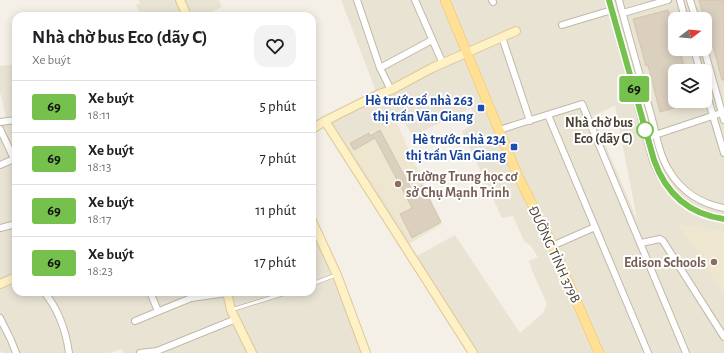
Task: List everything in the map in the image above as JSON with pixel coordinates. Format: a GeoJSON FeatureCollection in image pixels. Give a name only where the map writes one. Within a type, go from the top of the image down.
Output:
{"type":"FeatureCollection","features":[{"type":"Feature","properties":{"kind":"main road","name":"ĐƯỜNG TỈNH 379B"},"geometry":{"type":"LineString","coordinates":[[445,0],[518,176],[552,246],[599,353]]}},
{"type":"Feature","properties":{"kind":"street"},"geometry":{"type":"LineString","coordinates":[[180,0],[185,12]]}},
{"type":"Feature","properties":{"kind":"street"},"geometry":{"type":"LineString","coordinates":[[357,0],[380,68],[391,90]]}},
{"type":"Feature","properties":{"kind":"street"},"geometry":{"type":"LineString","coordinates":[[415,0],[443,64]]}},
{"type":"Feature","properties":{"kind":"street"},"geometry":{"type":"LineString","coordinates":[[609,0],[647,137],[659,174],[671,192],[684,204],[695,210],[724,218]]}},
{"type":"Feature","properties":{"kind":"street"},"geometry":{"type":"LineString","coordinates":[[619,0],[656,134],[669,172],[685,192],[708,204],[724,208]]}},
{"type":"Feature","properties":{"kind":"street"},"geometry":{"type":"LineString","coordinates":[[622,13],[668,0]]}},
{"type":"Feature","properties":{"kind":"street"},"geometry":{"type":"LineString","coordinates":[[680,0],[683,12]]}},
{"type":"Feature","properties":{"kind":"street"},"geometry":{"type":"LineString","coordinates":[[690,0],[694,12]]}},
{"type":"Feature","properties":{"kind":"street"},"geometry":{"type":"LineString","coordinates":[[562,25],[612,10]]}},
{"type":"Feature","properties":{"kind":"street"},"geometry":{"type":"LineString","coordinates":[[316,127],[377,94],[391,90],[432,68],[516,31]]}},
{"type":"Feature","properties":{"kind":"street"},"geometry":{"type":"LineString","coordinates":[[502,37],[530,121]]}},
{"type":"Feature","properties":{"kind":"street"},"geometry":{"type":"LineString","coordinates":[[380,68],[432,40]]}},
{"type":"Feature","properties":{"kind":"street"},"geometry":{"type":"LineString","coordinates":[[706,56],[724,120]]}},
{"type":"Feature","properties":{"kind":"street"},"geometry":{"type":"LineString","coordinates":[[499,130],[582,104],[686,353]]}},
{"type":"Feature","properties":{"kind":"street"},"geometry":{"type":"LineString","coordinates":[[711,108],[724,153]]}},
{"type":"Feature","properties":{"kind":"street"},"geometry":{"type":"LineString","coordinates":[[647,137],[723,113]]}},
{"type":"Feature","properties":{"kind":"street"},"geometry":{"type":"LineString","coordinates":[[548,115],[648,353]]}},
{"type":"Feature","properties":{"kind":"street"},"geometry":{"type":"LineString","coordinates":[[0,122],[12,120]]}},
{"type":"Feature","properties":{"kind":"street"},"geometry":{"type":"LineString","coordinates":[[325,121],[473,353]]}},
{"type":"Feature","properties":{"kind":"street"},"geometry":{"type":"LineString","coordinates":[[0,129],[12,152]]}},
{"type":"Feature","properties":{"kind":"street"},"geometry":{"type":"LineString","coordinates":[[0,165],[12,159]]}},
{"type":"Feature","properties":{"kind":"street"},"geometry":{"type":"LineString","coordinates":[[0,228],[12,225]]}},
{"type":"Feature","properties":{"kind":"street"},"geometry":{"type":"LineString","coordinates":[[552,246],[595,227]]}},
{"type":"Feature","properties":{"kind":"street"},"geometry":{"type":"LineString","coordinates":[[316,230],[337,275],[366,353]]}},
{"type":"Feature","properties":{"kind":"street"},"geometry":{"type":"LineString","coordinates":[[640,243],[660,239],[663,241],[724,337]]}},
{"type":"Feature","properties":{"kind":"street"},"geometry":{"type":"LineString","coordinates":[[0,284],[12,279]]}},
{"type":"Feature","properties":{"kind":"street"},"geometry":{"type":"LineString","coordinates":[[47,296],[66,332],[69,353]]}},
{"type":"Feature","properties":{"kind":"street"},"geometry":{"type":"LineString","coordinates":[[152,296],[158,311]]}},
{"type":"Feature","properties":{"kind":"street"},"geometry":{"type":"LineString","coordinates":[[134,321],[191,298],[205,296]]}},
{"type":"Feature","properties":{"kind":"street"},"geometry":{"type":"LineString","coordinates":[[228,296],[231,310],[252,353]]}},
{"type":"Feature","properties":{"kind":"street"},"geometry":{"type":"LineString","coordinates":[[0,318],[16,353]]}},
{"type":"Feature","properties":{"kind":"street"},"geometry":{"type":"LineString","coordinates":[[140,353],[158,351],[236,319]]}},
{"type":"Feature","properties":{"kind":"lane"},"geometry":{"type":"LineString","coordinates":[[316,283],[337,275]]}},
{"type":"Feature","properties":{"kind":"lane"},"geometry":{"type":"LineString","coordinates":[[231,310],[276,296]]}},
{"type":"Feature","properties":{"kind":"shaded area"},"geometry":{"type":"Polygon","coordinates":[[[139,0],[219,0],[222,7],[211,12],[139,12],[136,4],[140,4],[139,0]]]}},
{"type":"Feature","properties":{"kind":"shaded area"},"geometry":{"type":"Polygon","coordinates":[[[341,0],[724,0],[724,353],[473,353],[413,258],[455,235],[520,333],[543,313],[547,304],[529,261],[538,257],[530,245],[524,241],[513,216],[502,218],[462,131],[469,127],[469,122],[475,118],[471,108],[413,136],[399,113],[395,120],[442,224],[405,246],[325,121],[377,94],[341,0]],[[615,106],[593,116],[637,219],[615,106]]]}},
{"type":"Feature","properties":{"kind":"shaded area"},"geometry":{"type":"Polygon","coordinates":[[[12,64],[12,296],[316,296],[316,231],[366,353],[123,353],[122,349],[110,353],[2,353],[0,350],[0,122],[6,121],[0,93],[0,66],[12,64]]]}},
{"type":"Feature","properties":{"kind":"shaded area","name":"Trường Trung học cơ sở Chụ Mạnh Trinh"},"geometry":{"type":"Polygon","coordinates":[[[395,120],[442,224],[411,241],[346,143],[395,120]]]}},
{"type":"Feature","properties":{"kind":"shaded area","name":"Edison Schools"},"geometry":{"type":"Polygon","coordinates":[[[678,224],[724,231],[724,294],[678,224]]]}},
{"type":"Feature","properties":{"kind":"building"},"geometry":{"type":"Polygon","coordinates":[[[699,0],[724,0],[724,80],[722,80],[712,46],[712,12],[702,12],[699,0]]]}},
{"type":"Feature","properties":{"kind":"building"},"geometry":{"type":"Polygon","coordinates":[[[668,10],[668,56],[681,56],[684,64],[668,64],[668,108],[674,108],[660,112],[648,65],[646,66],[633,19],[668,10]]]}},
{"type":"Feature","properties":{"kind":"building"},"geometry":{"type":"Polygon","coordinates":[[[380,130],[412,190],[422,185],[441,222],[412,238],[400,214],[412,208],[375,138],[354,150],[350,143],[369,133],[370,136],[380,130]]]}},
{"type":"Feature","properties":{"kind":"bus line","name":"69"},"geometry":{"type":"LineString","coordinates":[[609,0],[659,174],[667,187],[684,204],[708,215],[724,219]]}},
{"type":"Feature","properties":{"kind":"place","name":"Hè trước số nhà 263 thị trấn Văn Giang"},"geometry":{"type":"Point","coordinates":[481,108]}},
{"type":"Feature","properties":{"kind":"place","name":"Nhà chờ bus Eco (dãy C)"},"geometry":{"type":"Point","coordinates":[645,130]}},
{"type":"Feature","properties":{"kind":"place","name":"Hè trước nhà 234 thị trấn Văn Giang"},"geometry":{"type":"Point","coordinates":[514,147]}},
{"type":"Feature","properties":{"kind":"place","name":"Trường Trung học cơ sở Chụ Mạnh Trinh"},"geometry":{"type":"Point","coordinates":[398,184]}},
{"type":"Feature","properties":{"kind":"place","name":"Edison Schools"},"geometry":{"type":"Point","coordinates":[714,262]}}]}
